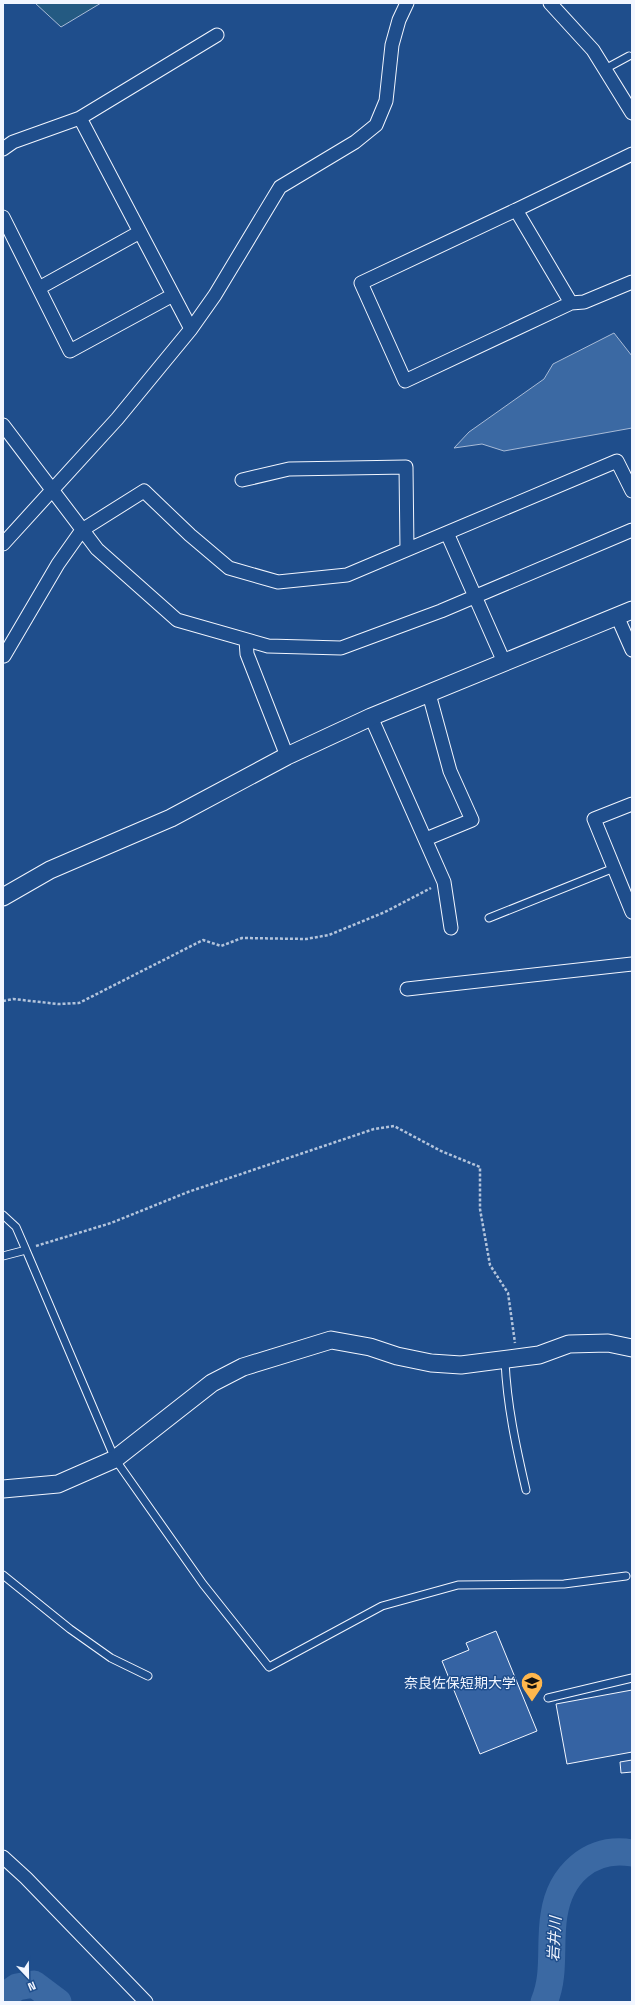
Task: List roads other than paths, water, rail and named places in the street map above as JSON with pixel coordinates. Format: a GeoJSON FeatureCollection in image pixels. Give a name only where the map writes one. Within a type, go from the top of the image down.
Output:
{"type":"FeatureCollection","features":[{"type":"Feature","properties":{"kind":"street"},"geometry":{"type":"LineString","coordinates":[[3,544],[117,418],[191,329],[215,295],[280,186],[355,142],[376,126],[386,101],[392,45],[399,20],[407,3]]}},
{"type":"Feature","properties":{"kind":"street"},"geometry":{"type":"LineString","coordinates":[[555,4],[593,50],[632,113]]}},
{"type":"Feature","properties":{"kind":"street"},"geometry":{"type":"LineString","coordinates":[[3,149],[12,142],[80,118],[217,34]]}},
{"type":"Feature","properties":{"kind":"street"},"geometry":{"type":"LineString","coordinates":[[80,118],[191,329]]}},
{"type":"Feature","properties":{"kind":"street"},"geometry":{"type":"LineString","coordinates":[[632,154],[361,283],[405,381],[571,303],[584,302],[632,282]]}},
{"type":"Feature","properties":{"kind":"street"},"geometry":{"type":"LineString","coordinates":[[516,210],[571,303]]}},
{"type":"Feature","properties":{"kind":"street"},"geometry":{"type":"LineString","coordinates":[[3,217],[70,351],[173,295]]}},
{"type":"Feature","properties":{"kind":"street"},"geometry":{"type":"LineString","coordinates":[[39,288],[140,232]]}},
{"type":"Feature","properties":{"kind":"street"},"geometry":{"type":"LineString","coordinates":[[3,425],[97,549],[176,620],[268,646],[341,648],[475,597],[632,530]]}},
{"type":"Feature","properties":{"kind":"street"},"geometry":{"type":"LineString","coordinates":[[4,656],[58,564],[82,530],[144,491],[190,535],[229,568],[278,582],[348,575],[617,461],[632,491]]}},
{"type":"Feature","properties":{"kind":"street"},"geometry":{"type":"LineString","coordinates":[[242,480],[289,469],[406,467],[407,549]]}},
{"type":"Feature","properties":{"kind":"street"},"geometry":{"type":"LineString","coordinates":[[447,533],[504,662]]}},
{"type":"Feature","properties":{"kind":"street"},"geometry":{"type":"LineString","coordinates":[[3,897],[50,870],[171,818],[287,756],[371,717],[624,613],[632,650]]}},
{"type":"Feature","properties":{"kind":"street"},"geometry":{"type":"LineString","coordinates":[[246,640],[247,654],[287,756]]}},
{"type":"Feature","properties":{"kind":"street"},"geometry":{"type":"LineString","coordinates":[[426,839],[472,820],[450,772],[429,694]]}},
{"type":"Feature","properties":{"kind":"street"},"geometry":{"type":"LineString","coordinates":[[371,717],[444,882],[451,928]]}},
{"type":"Feature","properties":{"kind":"street"},"geometry":{"type":"LineString","coordinates":[[631,906],[594,819],[632,804]]}},
{"type":"Feature","properties":{"kind":"street"},"geometry":{"type":"LineString","coordinates":[[407,989],[632,964]]}},
{"type":"Feature","properties":{"kind":"street"},"geometry":{"type":"LineString","coordinates":[[3,1490],[58,1484],[115,1459],[212,1383],[243,1367],[331,1340],[370,1347],[397,1356],[431,1364],[461,1365],[511,1360],[539,1355],[569,1344],[608,1343],[632,1348]]}},
{"type":"Feature","properties":{"kind":"street"},"geometry":{"type":"LineString","coordinates":[[3,1858],[26,1878],[146,2002]]}},
{"type":"Feature","properties":{"kind":"lane"},"geometry":{"type":"LineString","coordinates":[[605,69],[629,56]]}},
{"type":"Feature","properties":{"kind":"lane"},"geometry":{"type":"LineString","coordinates":[[489,918],[614,868]]}},
{"type":"Feature","properties":{"kind":"lane"},"geometry":{"type":"LineString","coordinates":[[3,1214],[16,1227],[115,1459],[203,1584],[269,1667],[382,1606],[458,1585],[564,1584],[626,1576]]}},
{"type":"Feature","properties":{"kind":"lane"},"geometry":{"type":"LineString","coordinates":[[3,1256],[26,1250]]}},
{"type":"Feature","properties":{"kind":"lane"},"geometry":{"type":"LineString","coordinates":[[511,1360],[506,1391],[513,1437],[526,1490]]}},
{"type":"Feature","properties":{"kind":"lane"},"geometry":{"type":"LineString","coordinates":[[3,1574],[70,1628],[111,1658],[148,1676]]}},
{"type":"Feature","properties":{"kind":"lane"},"geometry":{"type":"LineString","coordinates":[[548,1698],[632,1678]]}},
{"type":"Feature","properties":{"kind":"waterway","name":"岩井川"},"geometry":{"type":"LineString","coordinates":[[544,2002],[550,1981],[554,1915],[557,1901],[563,1887],[570,1876],[590,1859],[603,1854],[617,1852],[632,1853]]}},
{"type":"Feature","properties":{"kind":"waterway","name":"岩井川"},"geometry":{"type":"LineString","coordinates":[[3,1997],[17,1987],[34,1984],[58,2002]]}},
{"type":"Feature","properties":{"kind":"place","name":"奈良佐保短期大学"},"geometry":{"type":"Point","coordinates":[532,1702]}}]}
